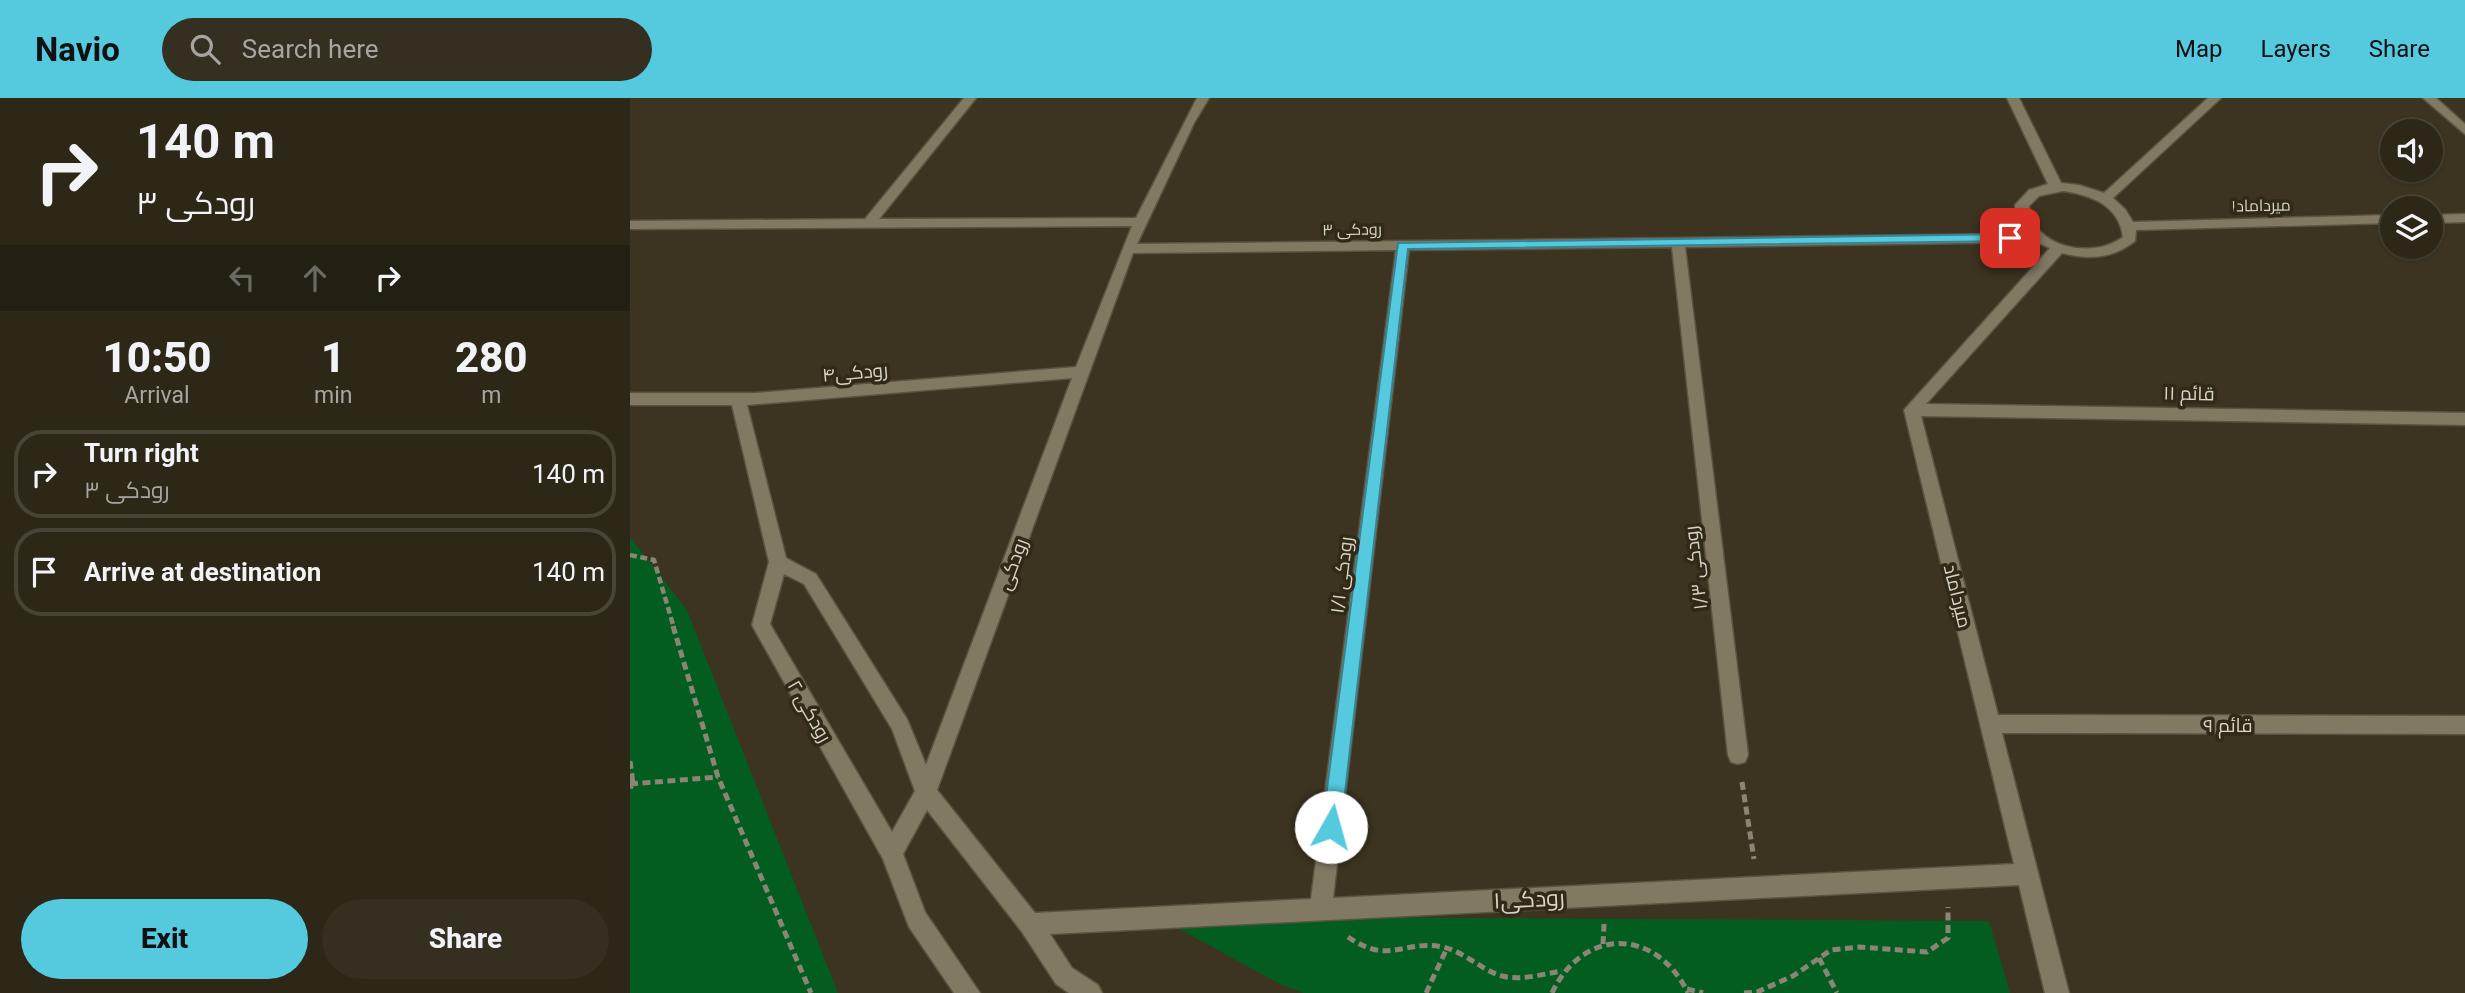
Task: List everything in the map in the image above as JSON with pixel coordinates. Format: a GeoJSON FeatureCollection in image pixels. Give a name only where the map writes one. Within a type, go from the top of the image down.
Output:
{"type":"FeatureCollection","features":[{"type":"Feature","properties":{"kind":"street"},"geometry":{"type":"LineString","coordinates":[[869,223],[970,98]]}},
{"type":"Feature","properties":{"kind":"street","name":"رودکی"},"geometry":{"type":"LineString","coordinates":[[892,853],[926,792],[1128,249],[1188,123],[1203,98]]}},
{"type":"Feature","properties":{"kind":"street"},"geometry":{"type":"LineString","coordinates":[[2013,98],[2057,188]]}},
{"type":"Feature","properties":{"kind":"street"},"geometry":{"type":"LineString","coordinates":[[2105,199],[2215,98]]}},
{"type":"Feature","properties":{"kind":"street"},"geometry":{"type":"LineString","coordinates":[[2430,98],[2465,130]]}},
{"type":"Feature","properties":{"kind":"street"},"geometry":{"type":"LineString","coordinates":[[2057,188],[2081,191],[2105,199],[2117,207],[2131,226],[2130,238],[2120,248],[2103,254],[2058,248],[2038,237],[2023,221],[2022,205],[2034,193],[2057,188]]}},
{"type":"Feature","properties":{"kind":"street"},"geometry":{"type":"LineString","coordinates":[[2443,219],[2465,218]]}},
{"type":"Feature","properties":{"kind":"street","name":"میرداماد۱"},"geometry":{"type":"LineString","coordinates":[[2131,226],[2380,219]]}},
{"type":"Feature","properties":{"kind":"street"},"geometry":{"type":"LineString","coordinates":[[630,225],[1141,222]]}},
{"type":"Feature","properties":{"kind":"street","name":"رودکی ۳"},"geometry":{"type":"LineString","coordinates":[[1128,249],[2038,237]]}},
{"type":"Feature","properties":{"kind":"street","name":"رودکی ۱/۳"},"geometry":{"type":"LineString","coordinates":[[1678,242],[1738,754]]}},
{"type":"Feature","properties":{"kind":"street","name":"رودکی ۱/۱"},"geometry":{"type":"LineString","coordinates":[[1328,909],[1403,246]]}},
{"type":"Feature","properties":{"kind":"street"},"geometry":{"type":"LineString","coordinates":[[1912,410],[2058,248]]}},
{"type":"Feature","properties":{"kind":"street","name":"رودکی۴"},"geometry":{"type":"LineString","coordinates":[[630,399],[738,399],[1083,372]]}},
{"type":"Feature","properties":{"kind":"street","name":"رودکی ۲"},"geometry":{"type":"LineString","coordinates":[[738,399],[778,562],[761,625],[892,853]]}},
{"type":"Feature","properties":{"kind":"street","name":"قائم ۱۱"},"geometry":{"type":"LineString","coordinates":[[1912,410],[2465,419]]}},
{"type":"Feature","properties":{"kind":"street","name":"میرداماد"},"geometry":{"type":"LineString","coordinates":[[1912,410],[2057,993]]}},
{"type":"Feature","properties":{"kind":"street"},"geometry":{"type":"LineString","coordinates":[[778,562],[810,579],[900,725],[926,792],[1030,924],[1065,976],[1090,993]]}},
{"type":"Feature","properties":{"kind":"street","name":"قائم ۹"},"geometry":{"type":"LineString","coordinates":[[1990,724],[2465,725]]}},
{"type":"Feature","properties":{"kind":"street"},"geometry":{"type":"LineString","coordinates":[[892,853],[917,919],[968,993]]}},
{"type":"Feature","properties":{"kind":"street","name":"رودکی۱"},"geometry":{"type":"LineString","coordinates":[[1030,924],[2028,874]]}},
{"type":"Feature","properties":{"kind":"path"},"geometry":{"type":"LineString","coordinates":[[630,555],[654,560],[718,777],[811,993]]}},
{"type":"Feature","properties":{"kind":"path"},"geometry":{"type":"LineString","coordinates":[[1738,754],[1758,888]]}},
{"type":"Feature","properties":{"kind":"path"},"geometry":{"type":"LineString","coordinates":[[630,761],[631,785],[718,777]]}},
{"type":"Feature","properties":{"kind":"path"},"geometry":{"type":"LineString","coordinates":[[1744,993],[1757,992],[1793,976],[1831,950],[1860,947],[1927,952],[1948,938],[1948,878]]}},
{"type":"Feature","properties":{"kind":"path"},"geometry":{"type":"LineString","coordinates":[[1328,909],[1343,933],[1359,946],[1389,954],[1432,946],[1457,950],[1504,976],[1562,971]]}},
{"type":"Feature","properties":{"kind":"path"},"geometry":{"type":"LineString","coordinates":[[1552,993],[1562,971],[1580,954],[1603,944],[1628,942],[1652,951],[1672,967],[1688,991],[1703,993]]}},
{"type":"Feature","properties":{"kind":"path"},"geometry":{"type":"LineString","coordinates":[[1426,993],[1447,948]]}},
{"type":"Feature","properties":{"kind":"path"},"geometry":{"type":"LineString","coordinates":[[1819,958],[1837,993]]}},
{"type":"Feature","properties":{"kind":"green space"},"geometry":{"type":"Polygon","coordinates":[[[630,537],[687,610],[838,993],[630,993],[630,537]]]}},
{"type":"Feature","properties":{"kind":"green space"},"geometry":{"type":"Polygon","coordinates":[[[1155,916],[1989,921],[2010,993],[1304,993],[1282,985],[1155,916]]]}},
{"type":"Feature","properties":{"kind":"route"},"geometry":{"type":"LineString","coordinates":[[1331,827],[1403,246],[2010,238]]}}]}
